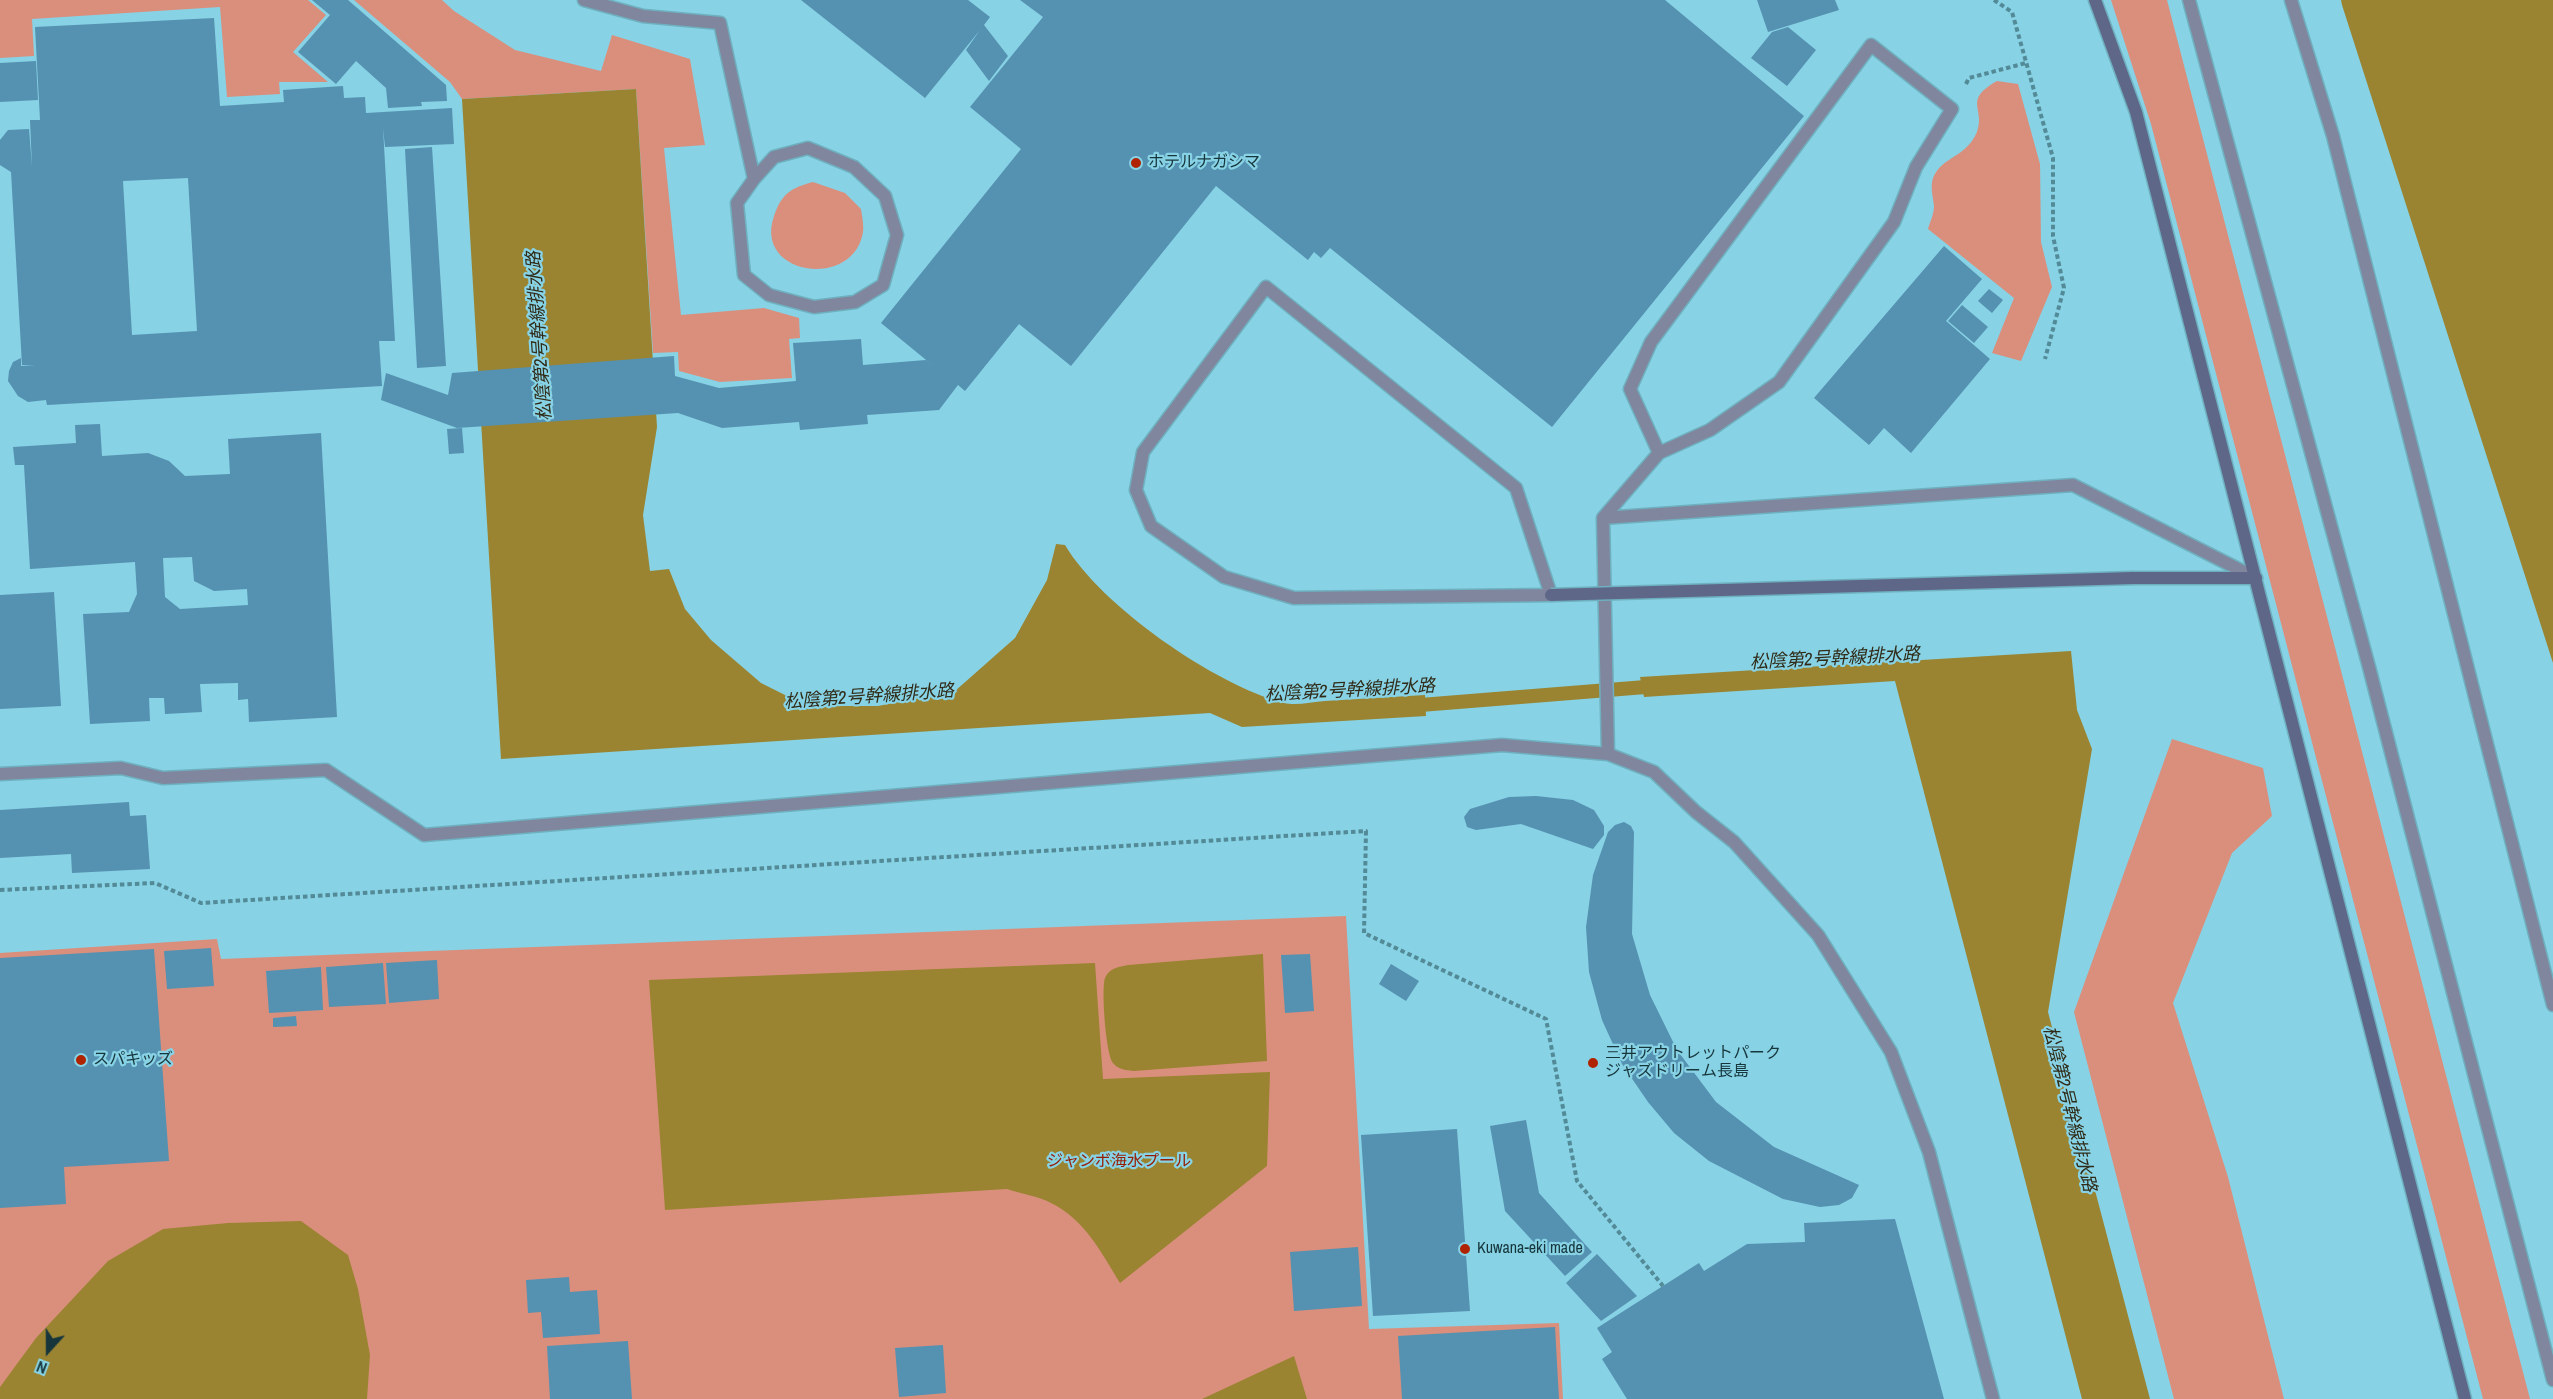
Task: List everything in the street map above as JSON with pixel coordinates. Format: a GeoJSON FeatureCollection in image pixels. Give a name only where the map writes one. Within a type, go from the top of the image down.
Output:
{"type":"FeatureCollection","features":[{"type":"Feature","properties":{"kind":"street"},"geometry":{"type":"LineString","coordinates":[[2095,0],[2136,112],[2465,1399]]}},
{"type":"Feature","properties":{"kind":"street"},"geometry":{"type":"LineString","coordinates":[[1551,595],[2133,578],[2256,578]]}},
{"type":"Feature","properties":{"kind":"lane"},"geometry":{"type":"LineString","coordinates":[[584,0],[643,16],[720,23],[754,179],[737,203],[744,275],[769,295],[814,308],[855,302],[883,285],[897,235],[885,196],[854,167],[808,148],[774,157],[754,179]]}},
{"type":"Feature","properties":{"kind":"lane"},"geometry":{"type":"LineString","coordinates":[[2189,0],[2366,656],[2553,1380]]}},
{"type":"Feature","properties":{"kind":"lane"},"geometry":{"type":"LineString","coordinates":[[2291,0],[2333,136],[2553,1005]]}},
{"type":"Feature","properties":{"kind":"lane"},"geometry":{"type":"LineString","coordinates":[[1608,754],[1603,518],[1659,453],[1710,430],[1779,382],[1894,222],[1916,167],[1952,109],[1870,45],[1651,342],[1630,389],[1659,453]]}},
{"type":"Feature","properties":{"kind":"lane"},"geometry":{"type":"LineString","coordinates":[[1266,287],[1516,488],[1551,595],[1294,598],[1224,578],[1151,526],[1136,490],[1143,452],[1266,287]]}},
{"type":"Feature","properties":{"kind":"lane"},"geometry":{"type":"LineString","coordinates":[[1603,518],[2073,485],[2256,578]]}},
{"type":"Feature","properties":{"kind":"lane"},"geometry":{"type":"LineString","coordinates":[[0,774],[121,768],[163,778],[326,770],[424,835],[1502,744],[1608,754],[1654,772],[1696,812],[1734,842],[1818,935],[1891,1052],[1929,1152],[1993,1399]]}},
{"type":"Feature","properties":{"kind":"path"},"geometry":{"type":"LineString","coordinates":[[1994,0],[2012,12],[2053,158],[2053,236],[2064,288],[2045,359]]}},
{"type":"Feature","properties":{"kind":"path"},"geometry":{"type":"LineString","coordinates":[[1952,109],[1970,78],[2026,63]]}},
{"type":"Feature","properties":{"kind":"path"},"geometry":{"type":"LineString","coordinates":[[0,890],[155,883],[201,903],[1366,831],[1364,933],[1546,1019],[1577,1180],[1663,1286]]}},
{"type":"Feature","properties":{"kind":"green space"},"geometry":{"type":"Polygon","coordinates":[[[0,0],[308,0],[326,15],[293,52],[328,82],[279,82],[280,94],[227,97],[220,7],[32,19],[34,56],[0,58],[0,0]]]}},
{"type":"Feature","properties":{"kind":"green space"},"geometry":{"type":"Polygon","coordinates":[[[354,0],[442,0],[454,11],[515,50],[601,71],[612,35],[690,59],[705,145],[664,148],[681,315],[764,308],[799,318],[800,338],[789,339],[792,378],[720,382],[679,371],[678,352],[653,353],[636,89],[462,99],[450,82],[354,0]]]}},
{"type":"Feature","properties":{"kind":"green space"},"geometry":{"type":"Polygon","coordinates":[[[2111,0],[2167,0],[2530,1399],[2483,1399],[2151,124],[2111,0]]]}},
{"type":"Feature","properties":{"kind":"green space"},"geometry":{"type":"Polygon","coordinates":[[[1997,81],[2018,84],[2040,164],[2041,242],[2052,287],[2021,361],[1992,353],[2014,298],[1928,229],[1934,209],[1933,178],[1942,165],[1972,141],[1979,124],[1977,105],[1980,94],[1997,81]]]}},
{"type":"Feature","properties":{"kind":"green space"},"geometry":{"type":"Polygon","coordinates":[[[813,182],[845,193],[861,209],[863,232],[856,250],[842,262],[825,268],[807,268],[791,263],[778,252],[771,236],[774,216],[780,202],[793,189],[813,182]]]}},
{"type":"Feature","properties":{"kind":"green space"},"geometry":{"type":"Polygon","coordinates":[[[2172,739],[2263,768],[2272,816],[2232,853],[2173,1003],[2228,1177],[2284,1399],[2174,1399],[2074,1012],[2172,739]]]}},
{"type":"Feature","properties":{"kind":"green space","name":"ジャンボ海水プール"},"geometry":{"type":"Polygon","coordinates":[[[1346,916],[1369,1329],[1559,1323],[1563,1399],[0,1399],[0,953],[217,939],[221,959],[1346,916]]]}},
{"type":"Feature","properties":{"kind":"water"},"geometry":{"type":"Polygon","coordinates":[[[2341,0],[2553,0],[2553,663],[2342,5],[2341,0]]]}},
{"type":"Feature","properties":{"kind":"water"},"geometry":{"type":"Polygon","coordinates":[[[636,89],[657,427],[643,515],[650,571],[669,569],[685,609],[711,640],[761,683],[807,706],[878,706],[955,691],[1015,638],[1047,580],[1056,544],[1065,545],[1082,569],[1105,593],[1162,640],[1194,661],[1256,694],[1294,704],[1425,695],[1426,716],[1242,727],[1210,713],[501,759],[462,99],[636,89]]]}},
{"type":"Feature","properties":{"kind":"water"},"geometry":{"type":"Polygon","coordinates":[[[2071,651],[2077,710],[2092,749],[2048,1012],[2150,1399],[2082,1399],[1895,681],[1644,697],[1640,677],[2071,651]]]}},
{"type":"Feature","properties":{"kind":"water"},"geometry":{"type":"Polygon","coordinates":[[[1263,954],[1267,1061],[1134,1071],[1120,1068],[1113,1063],[1106,1035],[1104,995],[1105,978],[1112,970],[1128,965],[1263,954]]]}},
{"type":"Feature","properties":{"kind":"water"},"geometry":{"type":"Polygon","coordinates":[[[1095,963],[1103,1079],[1270,1072],[1267,1166],[1120,1283],[1091,1238],[1073,1218],[1046,1201],[1007,1189],[665,1210],[649,980],[1095,963]]]}},
{"type":"Feature","properties":{"kind":"water"},"geometry":{"type":"Polygon","coordinates":[[[301,1221],[348,1255],[358,1289],[370,1355],[367,1399],[0,1399],[0,1387],[36,1338],[108,1261],[163,1229],[228,1223],[301,1221]]]}},
{"type":"Feature","properties":{"kind":"water"},"geometry":{"type":"Polygon","coordinates":[[[1294,1356],[1307,1399],[1202,1399],[1294,1356]]]}},
{"type":"Feature","properties":{"kind":"building"},"geometry":{"type":"Polygon","coordinates":[[[312,0],[348,0],[446,85],[447,101],[421,102],[422,106],[388,108],[386,88],[356,61],[336,84],[298,52],[330,15],[312,0]]]}},
{"type":"Feature","properties":{"kind":"building"},"geometry":{"type":"Polygon","coordinates":[[[801,0],[968,0],[990,17],[984,25],[1008,56],[989,81],[966,50],[980,30],[925,98],[801,0]]]}},
{"type":"Feature","properties":{"kind":"building"},"geometry":{"type":"Polygon","coordinates":[[[1020,0],[1665,0],[1804,116],[1552,427],[1330,248],[1321,258],[1314,252],[1308,260],[1216,186],[1071,366],[1019,324],[965,391],[958,385],[939,410],[867,415],[868,424],[800,430],[799,422],[722,428],[678,413],[457,428],[381,400],[386,373],[448,395],[452,373],[674,356],[675,376],[719,388],[796,381],[793,343],[861,339],[863,365],[926,360],[942,373],[881,323],[1021,149],[970,107],[1043,17],[1020,0]]]}},
{"type":"Feature","properties":{"kind":"building"},"geometry":{"type":"Polygon","coordinates":[[[1757,0],[1835,0],[1839,10],[1768,32],[1757,0]]]}},
{"type":"Feature","properties":{"kind":"building"},"geometry":{"type":"Polygon","coordinates":[[[214,18],[220,106],[284,102],[283,90],[343,86],[344,98],[365,97],[366,113],[452,108],[454,144],[385,147],[383,128],[395,341],[379,341],[382,386],[47,405],[46,400],[28,402],[18,396],[8,381],[13,362],[21,358],[21,366],[35,365],[22,365],[11,172],[0,165],[0,140],[8,130],[29,129],[32,167],[30,120],[40,120],[35,27],[214,18]],[[188,178],[123,181],[132,335],[197,331],[188,178]]]}},
{"type":"Feature","properties":{"kind":"building"},"geometry":{"type":"Polygon","coordinates":[[[1788,27],[1816,50],[1787,86],[1751,58],[1772,32],[1788,27]]]}},
{"type":"Feature","properties":{"kind":"building"},"geometry":{"type":"Polygon","coordinates":[[[36,61],[38,100],[0,102],[0,63],[36,61]]]}},
{"type":"Feature","properties":{"kind":"building"},"geometry":{"type":"Polygon","coordinates":[[[432,147],[446,366],[417,368],[405,149],[432,147]]]}},
{"type":"Feature","properties":{"kind":"building"},"geometry":{"type":"Polygon","coordinates":[[[1944,246],[1982,279],[1946,321],[1990,359],[1911,453],[1884,428],[1869,445],[1814,398],[1944,246]]]}},
{"type":"Feature","properties":{"kind":"building"},"geometry":{"type":"Polygon","coordinates":[[[1989,289],[2003,300],[1992,313],[1978,301],[1989,289]]]}},
{"type":"Feature","properties":{"kind":"building"},"geometry":{"type":"Polygon","coordinates":[[[1962,305],[1988,327],[1974,343],[1948,321],[1962,305]]]}},
{"type":"Feature","properties":{"kind":"building"},"geometry":{"type":"Polygon","coordinates":[[[100,424],[102,456],[148,453],[169,461],[185,476],[230,474],[228,439],[321,433],[337,717],[249,722],[248,699],[238,700],[238,683],[200,684],[202,712],[165,714],[164,698],[149,698],[150,721],[90,724],[83,614],[129,612],[137,594],[135,562],[30,569],[24,465],[15,465],[13,447],[76,443],[75,425],[100,424]],[[192,557],[163,558],[165,597],[180,609],[248,605],[247,589],[214,591],[194,581],[192,557]]]}},
{"type":"Feature","properties":{"kind":"building"},"geometry":{"type":"Polygon","coordinates":[[[462,428],[464,453],[449,454],[447,429],[462,428]]]}},
{"type":"Feature","properties":{"kind":"building"},"geometry":{"type":"Polygon","coordinates":[[[54,592],[61,706],[0,709],[0,595],[54,592]]]}},
{"type":"Feature","properties":{"kind":"building"},"geometry":{"type":"Polygon","coordinates":[[[1536,796],[1573,800],[1594,810],[1604,826],[1604,835],[1593,849],[1521,824],[1476,830],[1467,827],[1464,817],[1470,809],[1509,797],[1536,796]]]}},
{"type":"Feature","properties":{"kind":"building"},"geometry":{"type":"Polygon","coordinates":[[[129,802],[130,816],[146,815],[150,869],[72,873],[71,854],[0,858],[0,810],[129,802]]]}},
{"type":"Feature","properties":{"kind":"building"},"geometry":{"type":"Polygon","coordinates":[[[1624,822],[1631,826],[1634,832],[1632,934],[1650,995],[1677,1050],[1716,1102],[1774,1147],[1859,1185],[1852,1198],[1839,1205],[1820,1207],[1783,1199],[1709,1161],[1674,1133],[1648,1102],[1622,1064],[1602,1020],[1589,972],[1586,927],[1593,875],[1608,832],[1615,825],[1624,822]]]}},
{"type":"Feature","properties":{"kind":"building"},"geometry":{"type":"Polygon","coordinates":[[[211,948],[214,986],[167,989],[164,951],[211,948]]]}},
{"type":"Feature","properties":{"kind":"building","name":"スパキッズ"},"geometry":{"type":"Polygon","coordinates":[[[154,949],[169,1161],[64,1167],[66,1204],[0,1208],[0,958],[154,949]]]}},
{"type":"Feature","properties":{"kind":"building"},"geometry":{"type":"Polygon","coordinates":[[[1310,954],[1314,1011],[1285,1013],[1281,955],[1310,954]]]}},
{"type":"Feature","properties":{"kind":"building"},"geometry":{"type":"Polygon","coordinates":[[[437,960],[439,999],[389,1003],[386,963],[437,960]]]}},
{"type":"Feature","properties":{"kind":"building"},"geometry":{"type":"Polygon","coordinates":[[[383,963],[386,1004],[329,1007],[326,967],[383,963]]]}},
{"type":"Feature","properties":{"kind":"building"},"geometry":{"type":"Polygon","coordinates":[[[1391,964],[1419,981],[1406,1001],[1379,984],[1391,964]]]}},
{"type":"Feature","properties":{"kind":"building"},"geometry":{"type":"Polygon","coordinates":[[[321,967],[323,1010],[269,1013],[266,971],[321,967]]]}},
{"type":"Feature","properties":{"kind":"building"},"geometry":{"type":"Polygon","coordinates":[[[296,1016],[297,1026],[273,1027],[273,1018],[296,1016]]]}},
{"type":"Feature","properties":{"kind":"building"},"geometry":{"type":"Polygon","coordinates":[[[1526,1120],[1539,1193],[1592,1252],[1565,1276],[1505,1211],[1490,1126],[1526,1120]]]}},
{"type":"Feature","properties":{"kind":"building"},"geometry":{"type":"Polygon","coordinates":[[[1457,1129],[1470,1311],[1373,1316],[1361,1135],[1457,1129]]]}},
{"type":"Feature","properties":{"kind":"building"},"geometry":{"type":"Polygon","coordinates":[[[1895,1219],[1944,1399],[1627,1399],[1602,1359],[1612,1352],[1597,1328],[1699,1263],[1704,1271],[1747,1244],[1805,1242],[1804,1223],[1895,1219]]]}},
{"type":"Feature","properties":{"kind":"building"},"geometry":{"type":"Polygon","coordinates":[[[1358,1247],[1362,1306],[1294,1311],[1290,1252],[1358,1247]]]}},
{"type":"Feature","properties":{"kind":"building"},"geometry":{"type":"Polygon","coordinates":[[[1597,1254],[1637,1296],[1601,1321],[1566,1283],[1597,1254]]]}},
{"type":"Feature","properties":{"kind":"building"},"geometry":{"type":"Polygon","coordinates":[[[569,1277],[570,1292],[597,1290],[600,1334],[543,1338],[541,1312],[528,1313],[526,1280],[569,1277]]]}},
{"type":"Feature","properties":{"kind":"building"},"geometry":{"type":"Polygon","coordinates":[[[1555,1327],[1559,1399],[1402,1399],[1398,1336],[1555,1327]]]}},
{"type":"Feature","properties":{"kind":"building"},"geometry":{"type":"Polygon","coordinates":[[[628,1341],[632,1399],[550,1399],[547,1346],[628,1341]]]}},
{"type":"Feature","properties":{"kind":"building"},"geometry":{"type":"Polygon","coordinates":[[[943,1345],[946,1393],[899,1397],[895,1348],[943,1345]]]}},
{"type":"Feature","properties":{"kind":"waterway","name":"松陰第2号幹線排水路"},"geometry":{"type":"LineString","coordinates":[[1408,706],[1658,686]]}},
{"type":"Feature","properties":{"kind":"place","name":"ホテルナガシマ"},"geometry":{"type":"Point","coordinates":[1136,163]}},
{"type":"Feature","properties":{"kind":"place","name":"スパキッズ"},"geometry":{"type":"Point","coordinates":[81,1060]}},
{"type":"Feature","properties":{"kind":"place","name":"三井アウトレットパーク ジャズドリーム長島"},"geometry":{"type":"Point","coordinates":[1593,1063]}},
{"type":"Feature","properties":{"kind":"place","name":"Kuwana-eki made"},"geometry":{"type":"Point","coordinates":[1465,1249]}}]}
